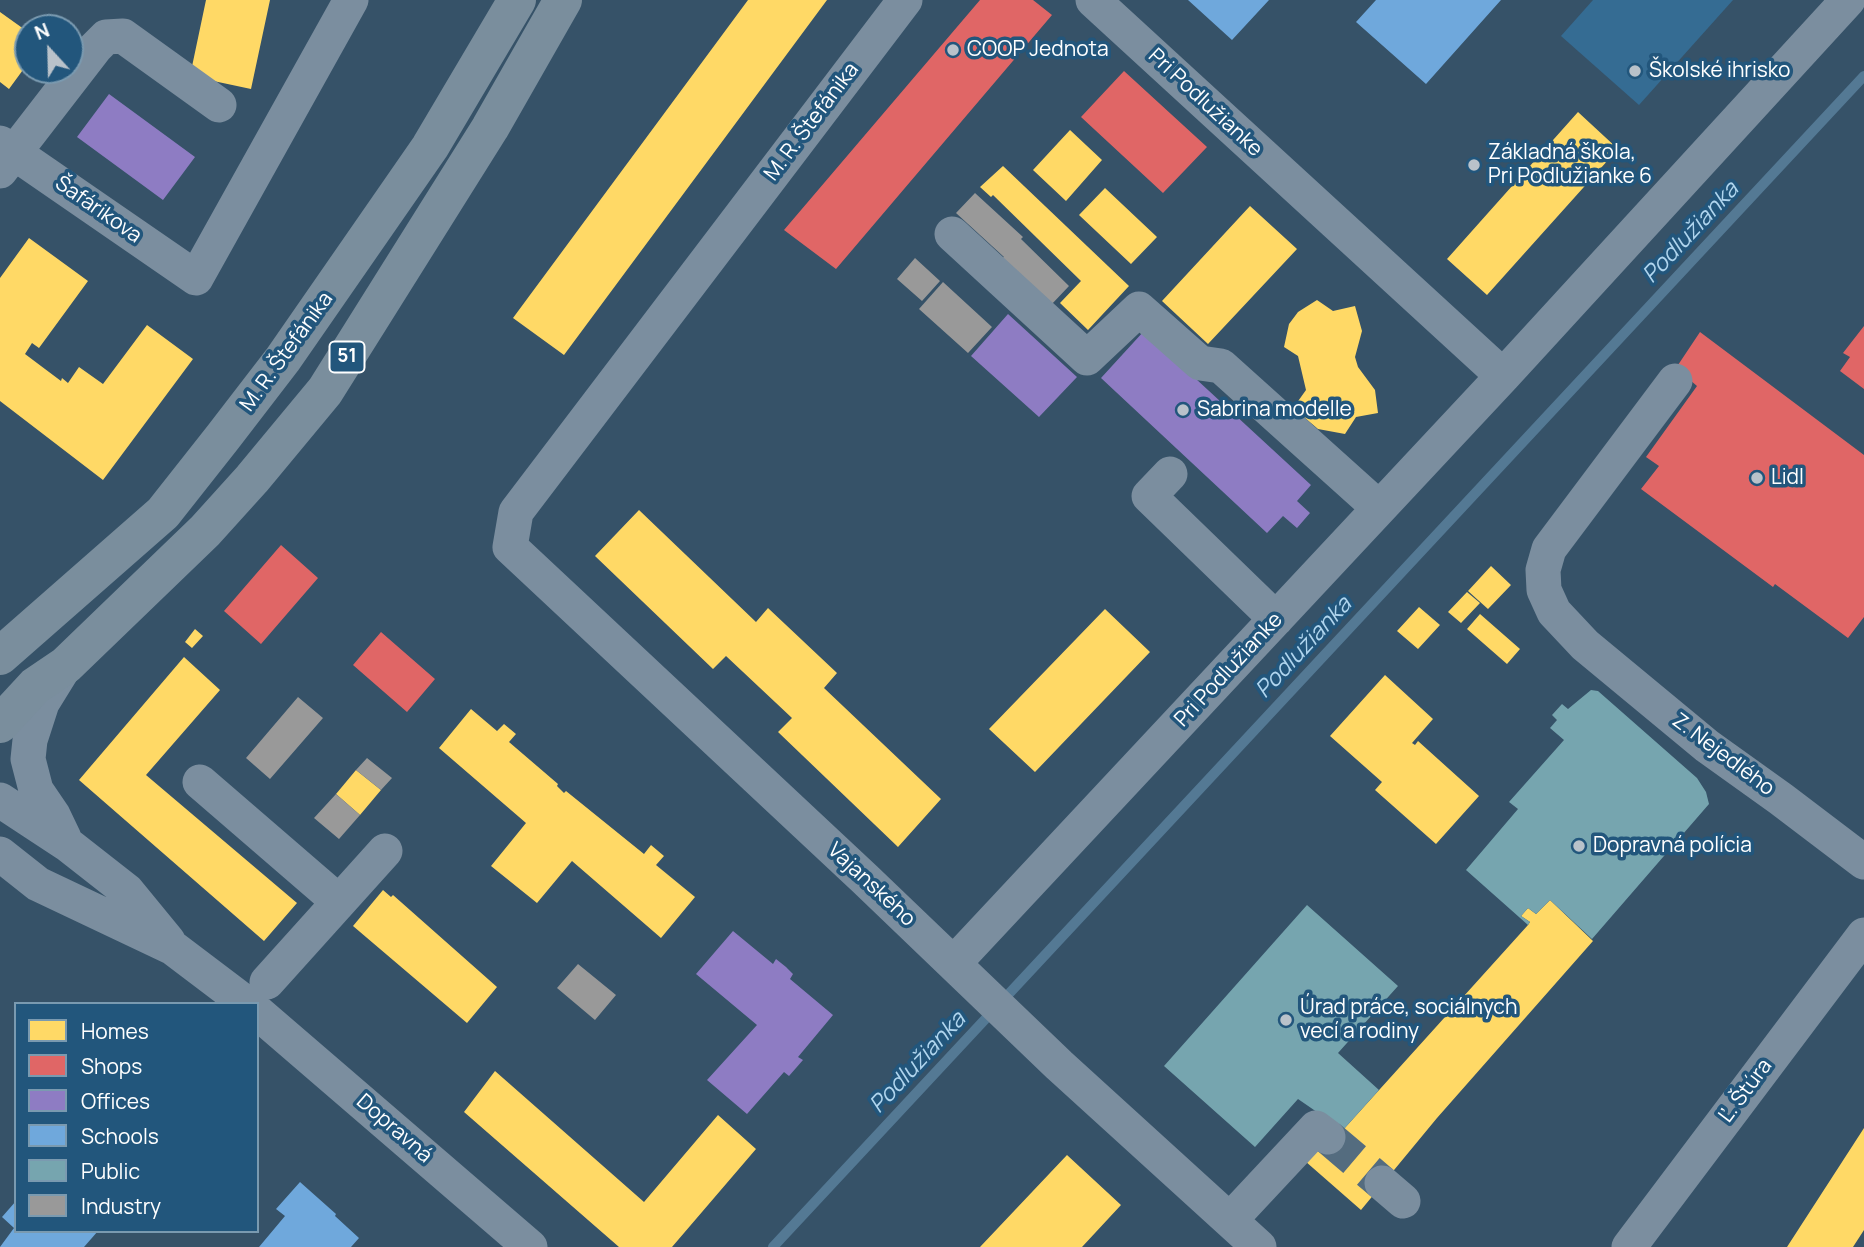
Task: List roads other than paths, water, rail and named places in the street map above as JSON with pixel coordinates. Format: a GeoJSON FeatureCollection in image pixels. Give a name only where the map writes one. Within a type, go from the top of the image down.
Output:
{"type":"FeatureCollection","features":[{"type":"Feature","properties":{"kind":"main road","name":"M. R. Štefánika"},"geometry":{"type":"LineString","coordinates":[[0,656],[163,513],[284,359],[423,158],[517,0]]}},
{"type":"Feature","properties":{"kind":"main road","name":"51"},"geometry":{"type":"LineString","coordinates":[[0,724],[35,686],[66,665],[205,531],[252,480],[325,391],[490,128],[563,0]]}},
{"type":"Feature","properties":{"kind":"street","name":"Šafárikova"},"geometry":{"type":"LineString","coordinates":[[4,156],[196,278],[351,0]]}},
{"type":"Feature","properties":{"kind":"street","name":"M. R. Štefánika"},"geometry":{"type":"LineString","coordinates":[[516,512],[905,0]]}},
{"type":"Feature","properties":{"kind":"street","name":"Pri Podlužianke"},"geometry":{"type":"LineString","coordinates":[[1093,0],[1503,376]]}},
{"type":"Feature","properties":{"kind":"street","name":"Pri Podlužianke"},"geometry":{"type":"LineString","coordinates":[[964,973],[1276,619],[1848,0]]}},
{"type":"Feature","properties":{"kind":"street"},"geometry":{"type":"LineString","coordinates":[[4,156],[106,37],[123,36],[219,105]]}},
{"type":"Feature","properties":{"kind":"street"},"geometry":{"type":"LineString","coordinates":[[952,234],[1087,358],[1139,309],[1200,363],[1221,366],[1379,509]]}},
{"type":"Feature","properties":{"kind":"street","name":"Z. Nejedlého"},"geometry":{"type":"LineString","coordinates":[[1675,381],[1549,549],[1543,570],[1544,590],[1554,612],[1585,645],[1707,746],[1864,862]]}},
{"type":"Feature","properties":{"kind":"street"},"geometry":{"type":"LineString","coordinates":[[1170,474],[1149,496],[1276,619]]}},
{"type":"Feature","properties":{"kind":"street","name":"Vajanského"},"geometry":{"type":"LineString","coordinates":[[516,512],[510,547],[1028,1035],[1259,1247]]}},
{"type":"Feature","properties":{"kind":"street"},"geometry":{"type":"LineString","coordinates":[[66,665],[42,703],[32,733],[28,759],[36,790],[53,815],[67,844]]}},
{"type":"Feature","properties":{"kind":"street"},"geometry":{"type":"LineString","coordinates":[[200,782],[339,902]]}},
{"type":"Feature","properties":{"kind":"street","name":"Dopravná"},"geometry":{"type":"LineString","coordinates":[[0,800],[67,844],[127,891],[173,948]]}},
{"type":"Feature","properties":{"kind":"street"},"geometry":{"type":"LineString","coordinates":[[257,999],[385,851]]}},
{"type":"Feature","properties":{"kind":"street","name":"Dopravná"},"geometry":{"type":"LineString","coordinates":[[0,854],[38,884],[173,948],[257,999],[530,1247]]}},
{"type":"Feature","properties":{"kind":"street"},"geometry":{"type":"LineString","coordinates":[[0,889],[38,884]]}},
{"type":"Feature","properties":{"kind":"street","name":"Ľ. Štúra"},"geometry":{"type":"LineString","coordinates":[[1629,1247],[1864,935]]}},
{"type":"Feature","properties":{"kind":"street"},"geometry":{"type":"LineString","coordinates":[[1230,1220],[1316,1128],[1328,1137]]}},
{"type":"Feature","properties":{"kind":"waterway","name":"Podlužianka"},"geometry":{"type":"LineString","coordinates":[[773,1247],[1864,76]]}},
{"type":"Feature","properties":{"kind":"tunnel"},"geometry":{"type":"LineString","coordinates":[[1328,1137],[1382,1183]]}},
{"type":"Feature","properties":{"kind":"place","name":"COOP Jednota"},"geometry":{"type":"Point","coordinates":[953,50]}},
{"type":"Feature","properties":{"kind":"place","name":"Školské ihrisko"},"geometry":{"type":"Point","coordinates":[1635,71]}},
{"type":"Feature","properties":{"kind":"place","name":"Základná škola, Pri Podlužianke 6"},"geometry":{"type":"Point","coordinates":[1474,165]}},
{"type":"Feature","properties":{"kind":"place","name":"Sabrina modelle"},"geometry":{"type":"Point","coordinates":[1183,410]}},
{"type":"Feature","properties":{"kind":"place","name":"Lidl"},"geometry":{"type":"Point","coordinates":[1757,478]}},
{"type":"Feature","properties":{"kind":"place","name":"Dopravná polícia"},"geometry":{"type":"Point","coordinates":[1579,846]}},
{"type":"Feature","properties":{"kind":"place","name":"Úrad práce, sociálnych vecí a rodiny"},"geometry":{"type":"Point","coordinates":[1286,1020]}}]}
